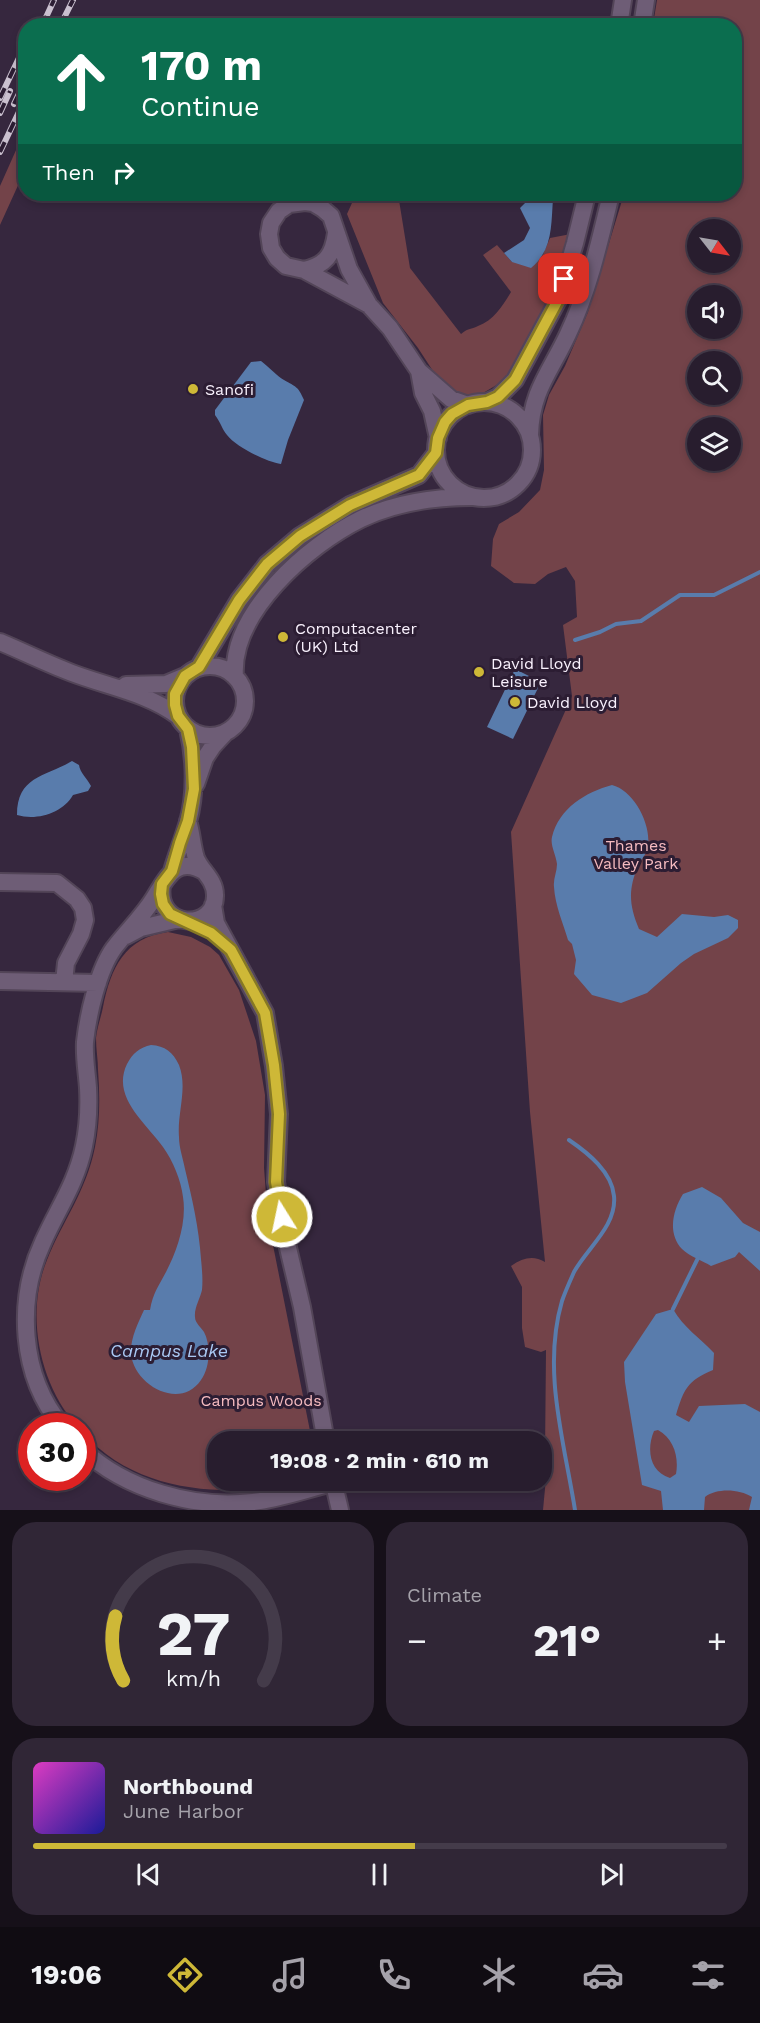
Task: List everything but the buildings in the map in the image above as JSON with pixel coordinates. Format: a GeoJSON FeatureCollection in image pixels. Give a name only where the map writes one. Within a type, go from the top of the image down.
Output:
{"type":"FeatureCollection","features":[{"type":"Feature","properties":{"kind":"street"},"geometry":{"type":"LineString","coordinates":[[621,18],[623,0]]}},
{"type":"Feature","properties":{"kind":"street"},"geometry":{"type":"LineString","coordinates":[[643,18],[646,0]]}},
{"type":"Feature","properties":{"kind":"street"},"geometry":{"type":"LineString","coordinates":[[231,950],[211,933],[170,914],[163,904],[161,894],[188,821],[194,789],[192,747],[175,705],[175,694],[239,600],[267,564],[300,536],[350,505],[419,475],[437,445],[445,422],[452,414],[468,405],[487,402],[498,397],[515,380],[559,298],[585,201]]}},
{"type":"Feature","properties":{"kind":"street"},"geometry":{"type":"LineString","coordinates":[[235,676],[234,667],[240,641],[257,608],[281,578],[312,550],[361,519],[399,506],[441,497],[493,497],[506,493],[519,483],[529,468],[532,455],[531,416],[537,393],[568,333],[580,304],[598,248],[609,201]]}},
{"type":"Feature","properties":{"kind":"street"},"geometry":{"type":"LineString","coordinates":[[369,305],[304,270],[286,266],[277,258],[271,248],[269,234],[271,223],[279,211],[289,204],[313,203],[331,216],[349,269],[369,305],[390,328],[419,371],[451,399],[468,405]]}},
{"type":"Feature","properties":{"kind":"street"},"geometry":{"type":"LineString","coordinates":[[304,270],[315,267],[328,258],[334,248],[336,232]]}},
{"type":"Feature","properties":{"kind":"street"},"geometry":{"type":"LineString","coordinates":[[419,371],[423,393],[432,411],[440,468],[448,482],[457,490],[472,497]]}},
{"type":"Feature","properties":{"kind":"street"},"geometry":{"type":"LineString","coordinates":[[487,402],[502,405],[521,418],[530,435]]}},
{"type":"Feature","properties":{"kind":"street"},"geometry":{"type":"LineString","coordinates":[[0,642],[69,672],[145,696],[163,705],[183,722],[208,736],[227,731]]}},
{"type":"Feature","properties":{"kind":"street"},"geometry":{"type":"LineString","coordinates":[[95,681],[129,685],[166,684],[192,672],[216,666],[226,669],[235,676],[242,687],[244,703],[242,715],[205,758],[194,789]]}},
{"type":"Feature","properties":{"kind":"street"},"geometry":{"type":"LineString","coordinates":[[188,821],[197,859],[213,883],[216,923],[265,1013],[279,1114],[276,1182],[302,1307],[324,1431]]}},
{"type":"Feature","properties":{"kind":"street"},"geometry":{"type":"LineString","coordinates":[[53,1413],[43,1398],[33,1367],[26,1332],[27,1303],[35,1263],[43,1242],[72,1186],[81,1160],[88,1107],[85,1045],[88,1020],[98,983],[114,948],[153,901],[167,878],[181,867],[190,866],[206,873]]}},
{"type":"Feature","properties":{"kind":"street"},"geometry":{"type":"LineString","coordinates":[[0,882],[57,883],[77,899],[83,908],[85,920],[81,934],[66,963],[64,982]]}},
{"type":"Feature","properties":{"kind":"street"},"geometry":{"type":"LineString","coordinates":[[125,936],[141,928],[203,917],[213,905]]}},
{"type":"Feature","properties":{"kind":"street"},"geometry":{"type":"LineString","coordinates":[[0,981],[98,983]]}},
{"type":"Feature","properties":{"kind":"street"},"geometry":{"type":"LineString","coordinates":[[96,1460],[110,1471],[135,1484],[162,1493],[199,1500],[255,1502],[298,1491]]}},
{"type":"Feature","properties":{"kind":"street"},"geometry":{"type":"LineString","coordinates":[[335,1491],[340,1510]]}},
{"type":"Feature","properties":{"kind":"green space","name":"Thames Valley Park"},"geometry":{"type":"Polygon","coordinates":[[[657,0],[760,0],[760,1510],[543,1510],[545,1491],[552,1491],[552,1431],[545,1431],[546,1350],[541,1352],[525,1347],[522,1328],[522,1287],[511,1266],[528,1258],[545,1262],[530,1112],[511,832],[572,696],[563,625],[577,617],[575,581],[566,567],[548,574],[535,584],[514,583],[491,566],[493,539],[499,524],[519,512],[540,490],[544,470],[543,415],[549,395],[565,366],[588,312],[622,201],[742,201],[742,18],[654,18],[657,0]]]}},
{"type":"Feature","properties":{"kind":"green space"},"geometry":{"type":"Polygon","coordinates":[[[18,146],[18,185],[0,225],[0,186],[18,146]]]}},
{"type":"Feature","properties":{"kind":"green space"},"geometry":{"type":"Polygon","coordinates":[[[353,201],[399,201],[410,268],[461,334],[489,320],[511,292],[483,255],[497,245],[512,262],[541,259],[550,238],[571,234],[560,273],[540,318],[521,356],[505,380],[478,396],[455,396],[444,388],[418,348],[383,303],[347,214],[353,201]]]}},
{"type":"Feature","properties":{"kind":"green space","name":"Campus Woods"},"geometry":{"type":"Polygon","coordinates":[[[168,932],[191,937],[210,947],[219,955],[239,990],[256,1041],[265,1095],[264,1168],[268,1220],[310,1431],[207,1431],[207,1489],[156,1479],[129,1469],[96,1445],[96,1413],[67,1413],[53,1390],[45,1369],[37,1325],[40,1281],[53,1246],[86,1178],[95,1147],[99,1099],[96,1038],[106,993],[115,968],[122,957],[130,948],[153,935],[168,932]]]}},
{"type":"Feature","properties":{"kind":"water"},"geometry":{"type":"Polygon","coordinates":[[[527,201],[553,201],[550,236],[543,253],[531,268],[512,262],[504,253],[524,240],[530,228],[520,208],[527,201]]]}},
{"type":"Feature","properties":{"kind":"water"},"geometry":{"type":"Polygon","coordinates":[[[261,361],[282,379],[296,387],[304,400],[281,464],[260,457],[231,440],[215,415],[215,410],[251,362],[261,361]]]}},
{"type":"Feature","properties":{"kind":"water","name":"David Lloyd"},"geometry":{"type":"Polygon","coordinates":[[[515,669],[541,682],[513,739],[487,727],[515,669]]]}},
{"type":"Feature","properties":{"kind":"water"},"geometry":{"type":"Polygon","coordinates":[[[72,761],[79,765],[91,786],[88,791],[73,795],[63,807],[49,814],[33,817],[17,815],[18,802],[27,785],[34,779],[72,761]]]}},
{"type":"Feature","properties":{"kind":"water"},"geometry":{"type":"Polygon","coordinates":[[[612,785],[627,793],[633,800],[647,827],[648,848],[638,866],[631,890],[633,912],[639,929],[657,937],[682,914],[714,917],[728,915],[738,920],[738,928],[728,938],[694,954],[647,993],[621,1003],[592,995],[574,974],[576,960],[555,894],[554,881],[557,864],[552,847],[552,837],[556,827],[567,810],[583,797],[612,785]]]}},
{"type":"Feature","properties":{"kind":"water","name":"Campus Lake"},"geometry":{"type":"Polygon","coordinates":[[[151,1045],[164,1048],[171,1053],[182,1074],[179,1141],[193,1202],[202,1267],[202,1290],[195,1317],[206,1337],[208,1350],[208,1363],[201,1380],[192,1389],[170,1394],[149,1384],[140,1376],[131,1354],[133,1337],[139,1320],[144,1310],[150,1310],[154,1294],[174,1255],[184,1216],[182,1191],[173,1164],[163,1147],[133,1109],[123,1088],[123,1076],[129,1060],[140,1049],[151,1045]]]}},
{"type":"Feature","properties":{"kind":"water"},"geometry":{"type":"Polygon","coordinates":[[[702,1187],[721,1198],[743,1223],[760,1232],[760,1271],[739,1252],[735,1257],[711,1266],[685,1252],[677,1243],[673,1222],[679,1200],[683,1194],[702,1187]]]}},
{"type":"Feature","properties":{"kind":"water"},"geometry":{"type":"Polygon","coordinates":[[[673,1309],[687,1327],[714,1353],[713,1370],[692,1382],[684,1392],[676,1415],[689,1422],[699,1406],[745,1404],[760,1412],[760,1510],[749,1510],[752,1497],[741,1492],[728,1491],[716,1492],[705,1497],[704,1510],[663,1510],[661,1491],[642,1485],[625,1382],[624,1362],[656,1314],[673,1309]],[[658,1430],[654,1431],[650,1453],[658,1471],[670,1478],[676,1474],[677,1461],[672,1443],[658,1430]]]}},
{"type":"Feature","properties":{"kind":"waterway"},"geometry":{"type":"LineString","coordinates":[[575,640],[616,624],[641,621],[680,595],[714,595],[760,572]]}},
{"type":"Feature","properties":{"kind":"waterway"},"geometry":{"type":"LineString","coordinates":[[569,1140],[591,1157],[604,1171],[614,1196],[614,1207],[606,1227],[574,1272],[562,1301],[556,1327],[554,1379],[575,1510]]}},
{"type":"Feature","properties":{"kind":"waterway"},"geometry":{"type":"LineString","coordinates":[[673,1309],[698,1258]]}},
{"type":"Feature","properties":{"kind":"railway"},"geometry":{"type":"LineString","coordinates":[[46,18],[54,0]]}},
{"type":"Feature","properties":{"kind":"railway"},"geometry":{"type":"LineString","coordinates":[[64,18],[73,0]]}},
{"type":"Feature","properties":{"kind":"railway"},"geometry":{"type":"LineString","coordinates":[[0,98],[18,60]]}},
{"type":"Feature","properties":{"kind":"railway"},"geometry":{"type":"LineString","coordinates":[[0,113],[10,91]]}},
{"type":"Feature","properties":{"kind":"railway"},"geometry":{"type":"LineString","coordinates":[[14,104],[18,96]]}},
{"type":"Feature","properties":{"kind":"railway"},"geometry":{"type":"LineString","coordinates":[[0,152],[18,114]]}},
{"type":"Feature","properties":{"kind":"place","name":"Sanofi"},"geometry":{"type":"Point","coordinates":[193,389]}},
{"type":"Feature","properties":{"kind":"place","name":"Computacenter (UK) Ltd"},"geometry":{"type":"Point","coordinates":[283,637]}},
{"type":"Feature","properties":{"kind":"place","name":"David Lloyd Leisure"},"geometry":{"type":"Point","coordinates":[479,672]}},
{"type":"Feature","properties":{"kind":"place","name":"David Lloyd"},"geometry":{"type":"Point","coordinates":[515,702]}},
{"type":"Feature","properties":{"kind":"route"},"geometry":{"type":"LineString","coordinates":[[282,1217],[276,1182],[279,1114],[265,1013],[231,950],[211,933],[170,914],[163,904],[162,884],[172,871],[188,821],[194,789],[192,747],[188,729],[178,716],[175,694],[185,676],[199,667],[239,600],[267,564],[300,536],[350,505],[419,475],[436,453],[438,438],[445,422],[452,414],[468,405],[487,402],[498,397],[515,380],[559,298],[564,279]]}}]}
